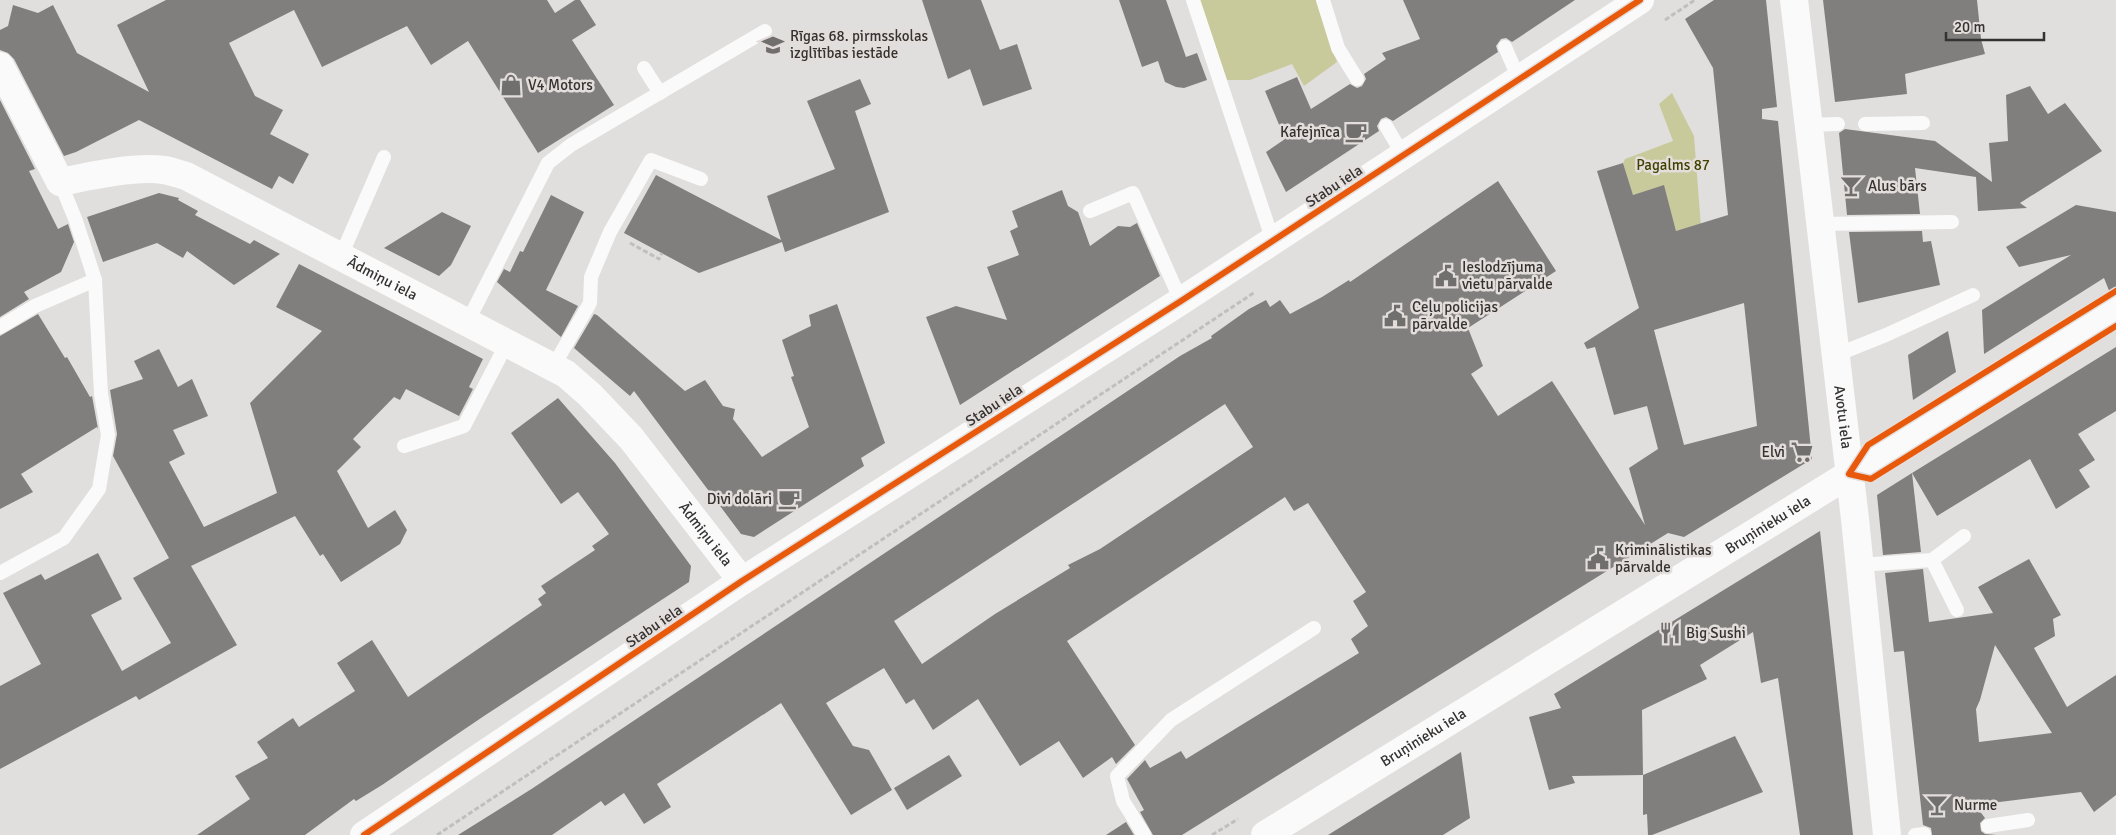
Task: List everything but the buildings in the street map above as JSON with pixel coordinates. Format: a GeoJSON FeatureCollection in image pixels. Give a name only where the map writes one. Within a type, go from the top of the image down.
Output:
{"type":"FeatureCollection","features":[{"type":"Feature","properties":{"kind":"street","name":"Stabu iela"},"geometry":{"type":"LineString","coordinates":[[364,835],[742,581],[1181,301],[1640,0]]}},
{"type":"Feature","properties":{"kind":"street","name":"Avotu iela"},"geometry":{"type":"LineString","coordinates":[[1798,1],[1809,124],[1836,355],[1887,835]]}},
{"type":"Feature","properties":{"kind":"street"},"geometry":{"type":"LineString","coordinates":[[0,66],[60,182]]}},
{"type":"Feature","properties":{"kind":"street","name":"Ādmiņu iela"},"geometry":{"type":"LineString","coordinates":[[60,182],[95,175],[141,170],[163,170],[186,176],[566,374],[590,395],[631,438],[742,581]]}},
{"type":"Feature","properties":{"kind":"street","name":"Bruņinieku iela"},"geometry":{"type":"LineString","coordinates":[[1265,835],[2116,307]]}},
{"type":"Feature","properties":{"kind":"lane"},"geometry":{"type":"LineString","coordinates":[[1193,0],[1272,241]]}},
{"type":"Feature","properties":{"kind":"lane"},"geometry":{"type":"LineString","coordinates":[[1323,0],[1338,48],[1357,79]]}},
{"type":"Feature","properties":{"kind":"lane"},"geometry":{"type":"LineString","coordinates":[[468,323],[548,163],[571,145],[765,31]]}},
{"type":"Feature","properties":{"kind":"lane"},"geometry":{"type":"LineString","coordinates":[[1505,47],[1519,79]]}},
{"type":"Feature","properties":{"kind":"lane"},"geometry":{"type":"LineString","coordinates":[[644,68],[660,93]]}},
{"type":"Feature","properties":{"kind":"lane"},"geometry":{"type":"LineString","coordinates":[[1864,124],[1922,122]]}},
{"type":"Feature","properties":{"kind":"lane"},"geometry":{"type":"LineString","coordinates":[[1809,124],[1838,124]]}},
{"type":"Feature","properties":{"kind":"lane"},"geometry":{"type":"LineString","coordinates":[[1386,126],[1403,155]]}},
{"type":"Feature","properties":{"kind":"lane"},"geometry":{"type":"LineString","coordinates":[[341,256],[384,157]]}},
{"type":"Feature","properties":{"kind":"lane"},"geometry":{"type":"LineString","coordinates":[[553,367],[590,304],[591,276],[610,232],[651,160],[700,179]]}},
{"type":"Feature","properties":{"kind":"lane"},"geometry":{"type":"LineString","coordinates":[[0,572],[64,538],[99,490],[108,435],[101,394],[95,280],[76,221],[60,182]]}},
{"type":"Feature","properties":{"kind":"lane"},"geometry":{"type":"LineString","coordinates":[[1090,211],[1133,193],[1181,301]]}},
{"type":"Feature","properties":{"kind":"lane"},"geometry":{"type":"LineString","coordinates":[[1820,224],[1952,222]]}},
{"type":"Feature","properties":{"kind":"lane"},"geometry":{"type":"LineString","coordinates":[[0,327],[35,306],[95,280]]}},
{"type":"Feature","properties":{"kind":"lane"},"geometry":{"type":"LineString","coordinates":[[1836,355],[1886,335],[1973,295]]}},
{"type":"Feature","properties":{"kind":"lane"},"geometry":{"type":"LineString","coordinates":[[404,446],[464,426],[507,343]]}},
{"type":"Feature","properties":{"kind":"lane"},"geometry":{"type":"LineString","coordinates":[[1859,565],[1932,560],[1964,536]]}},
{"type":"Feature","properties":{"kind":"lane"},"geometry":{"type":"LineString","coordinates":[[1932,560],[1957,610]]}},
{"type":"Feature","properties":{"kind":"lane"},"geometry":{"type":"LineString","coordinates":[[1144,835],[1123,801],[1117,776],[1171,720],[1314,628]]}},
{"type":"Feature","properties":{"kind":"lane"},"geometry":{"type":"LineString","coordinates":[[1988,826],[2028,820]]}},
{"type":"Feature","properties":{"kind":"path"},"geometry":{"type":"LineString","coordinates":[[1662,22],[1696,0]]}},
{"type":"Feature","properties":{"kind":"path"},"geometry":{"type":"LineString","coordinates":[[610,232],[659,260],[662,253]]}},
{"type":"Feature","properties":{"kind":"path"},"geometry":{"type":"LineString","coordinates":[[436,835],[1256,291]]}},
{"type":"Feature","properties":{"kind":"green space"},"geometry":{"type":"Polygon","coordinates":[[[1200,0],[1316,0],[1337,62],[1304,86],[1292,64],[1250,80],[1227,80],[1200,0]]]}},
{"type":"Feature","properties":{"kind":"green space","name":"Pagalms 87"},"geometry":{"type":"Polygon","coordinates":[[[1672,93],[1694,136],[1701,227],[1676,231],[1664,186],[1633,195],[1623,163],[1625,159],[1673,141],[1659,104],[1672,93]]]}},
{"type":"Feature","properties":{"kind":"cycle path"},"geometry":{"type":"LineString","coordinates":[[364,835],[742,581],[1181,301],[1640,0]]}},
{"type":"Feature","properties":{"kind":"cycle path"},"geometry":{"type":"LineString","coordinates":[[2116,291],[1868,445],[1849,474],[1871,479],[2116,326]]}},
{"type":"Feature","properties":{"kind":"place","name":"Rīgas 68. pirmsskolas izglītības iestāde"},"geometry":{"type":"Point","coordinates":[773,45]}},
{"type":"Feature","properties":{"kind":"place","name":"V4 Motors"},"geometry":{"type":"Point","coordinates":[511,85]}},
{"type":"Feature","properties":{"kind":"place","name":"Kafejnīca"},"geometry":{"type":"Point","coordinates":[1356,132]}},
{"type":"Feature","properties":{"kind":"place","name":"Alus bārs"},"geometry":{"type":"Point","coordinates":[1851,186]}},
{"type":"Feature","properties":{"kind":"place","name":"Ieslodzījuma vietu pārvalde"},"geometry":{"type":"Point","coordinates":[1446,276]}},
{"type":"Feature","properties":{"kind":"place","name":"Ceļu policijas pārvalde"},"geometry":{"type":"Point","coordinates":[1395,316]}},
{"type":"Feature","properties":{"kind":"place","name":"Elvi"},"geometry":{"type":"Point","coordinates":[1802,452]}},
{"type":"Feature","properties":{"kind":"place","name":"Divi dolāri"},"geometry":{"type":"Point","coordinates":[789,499]}},
{"type":"Feature","properties":{"kind":"place","name":"Kriminālistikas pārvalde"},"geometry":{"type":"Point","coordinates":[1598,559]}},
{"type":"Feature","properties":{"kind":"place","name":"Big Sushi"},"geometry":{"type":"Point","coordinates":[1670,633]}},
{"type":"Feature","properties":{"kind":"place","name":"Nurme"},"geometry":{"type":"Point","coordinates":[1937,805]}}]}
